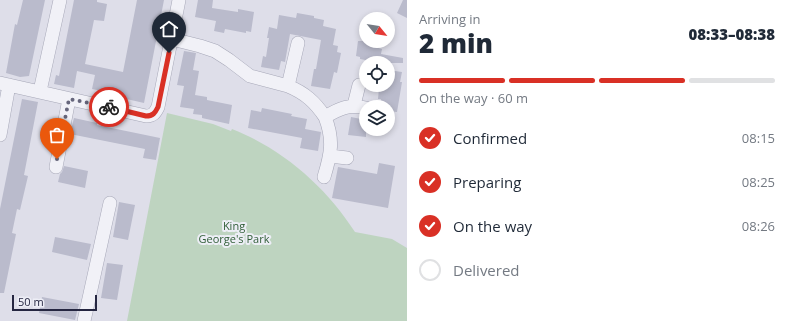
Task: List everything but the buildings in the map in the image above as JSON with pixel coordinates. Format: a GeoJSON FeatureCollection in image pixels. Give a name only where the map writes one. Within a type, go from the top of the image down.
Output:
{"type":"FeatureCollection","features":[{"type":"Feature","properties":{"kind":"street"},"geometry":{"type":"LineString","coordinates":[[40,91],[60,0]]}},
{"type":"Feature","properties":{"kind":"street"},"geometry":{"type":"LineString","coordinates":[[0,134],[5,84],[146,116],[153,114],[158,107],[179,0]]}},
{"type":"Feature","properties":{"kind":"street"},"geometry":{"type":"LineString","coordinates":[[172,39],[215,51],[250,76],[288,86],[299,91],[312,100],[325,117],[332,140],[330,156],[324,177]]}},
{"type":"Feature","properties":{"kind":"street"},"geometry":{"type":"LineString","coordinates":[[288,86],[298,43]]}},
{"type":"Feature","properties":{"kind":"street"},"geometry":{"type":"LineString","coordinates":[[56,168],[69,99]]}},
{"type":"Feature","properties":{"kind":"street"},"geometry":{"type":"LineString","coordinates":[[325,117],[342,108],[359,106]]}},
{"type":"Feature","properties":{"kind":"street"},"geometry":{"type":"LineString","coordinates":[[330,156],[347,158]]}},
{"type":"Feature","properties":{"kind":"street"},"geometry":{"type":"LineString","coordinates":[[84,321],[110,203]]}},
{"type":"Feature","properties":{"kind":"green space","name":"King George's Park"},"geometry":{"type":"Polygon","coordinates":[[[167,113],[213,124],[231,131],[232,129],[269,147],[302,171],[317,185],[331,200],[355,232],[392,239],[407,248],[407,321],[127,321],[167,113]]]}},
{"type":"Feature","properties":{"kind":"way so far"},"geometry":{"type":"LineString","coordinates":[[57,159],[69,99],[109,107]]}},
{"type":"Feature","properties":{"kind":"route"},"geometry":{"type":"LineString","coordinates":[[109,107],[146,116],[155,113],[158,107],[169,53]]}}]}
